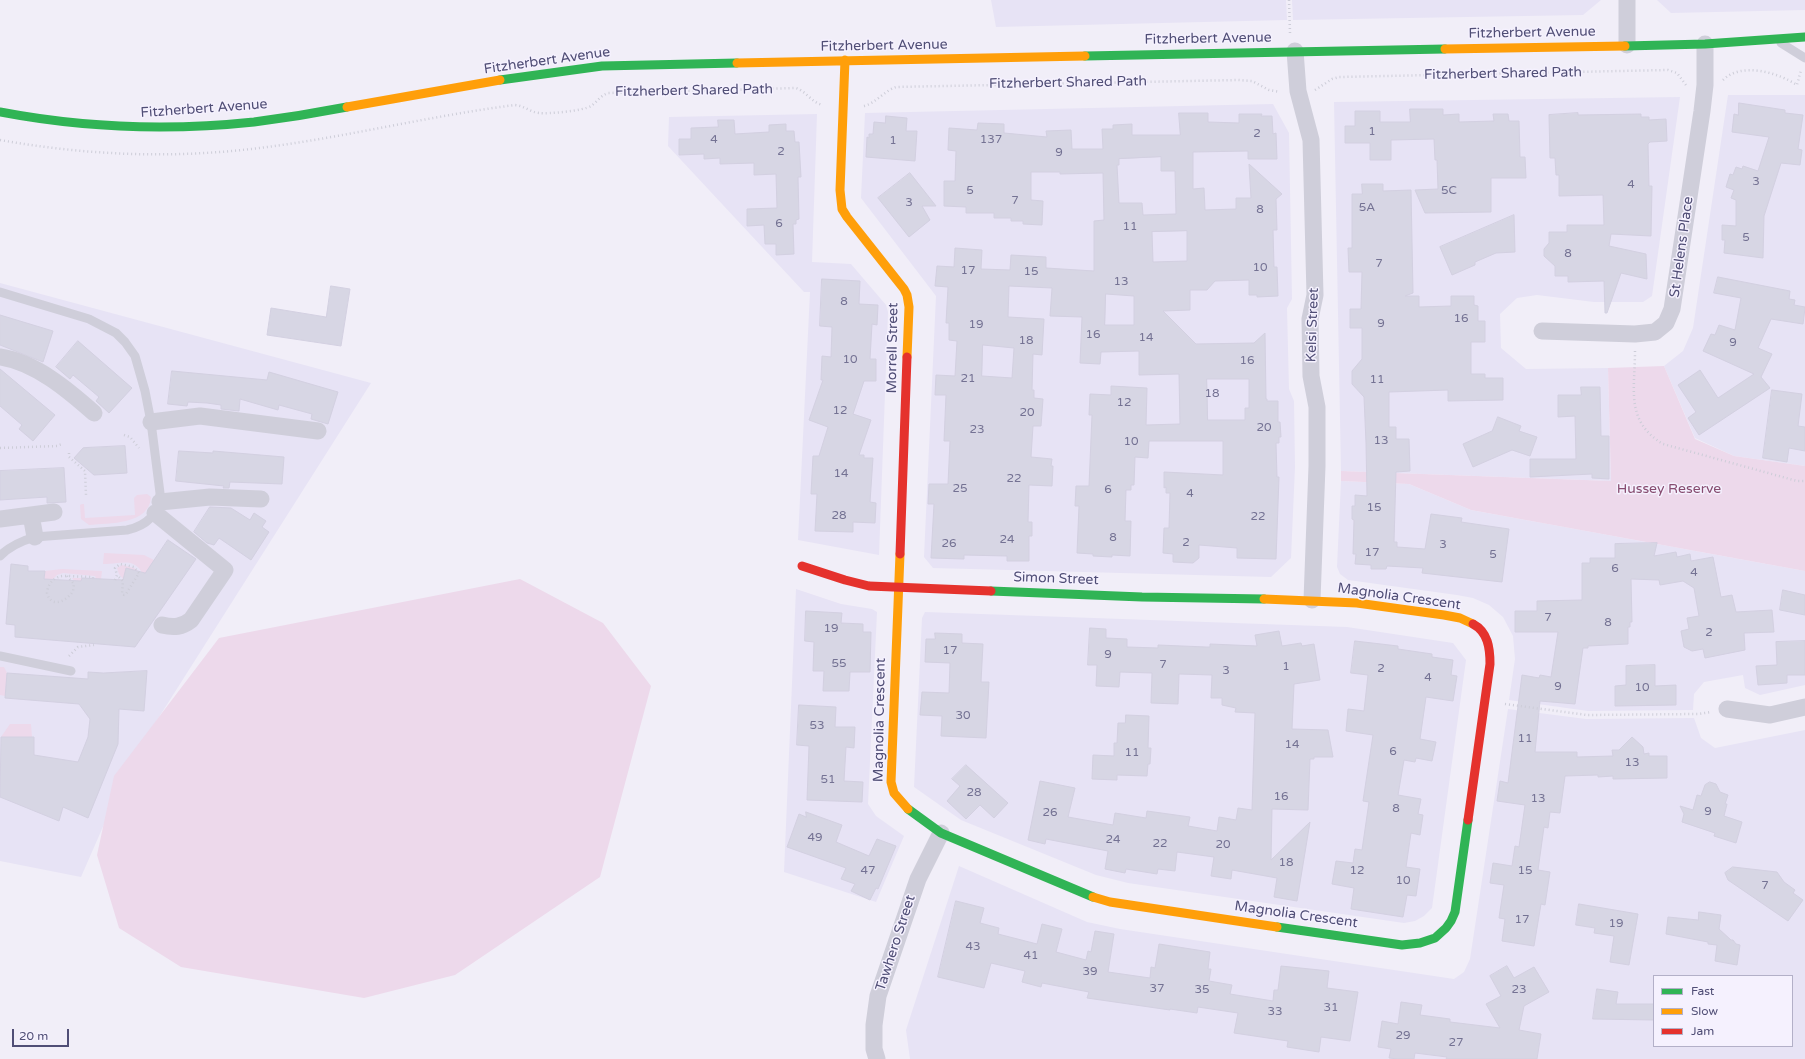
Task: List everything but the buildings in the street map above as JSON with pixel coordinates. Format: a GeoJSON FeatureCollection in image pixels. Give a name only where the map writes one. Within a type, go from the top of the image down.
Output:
{"type":"FeatureCollection","features":[{"type":"Feature","properties":{"kind":"street"},"geometry":{"type":"LineString","coordinates":[[1626,0],[1627,45]]}},
{"type":"Feature","properties":{"kind":"street","name":"Fitzherbert Avenue"},"geometry":{"type":"LineString","coordinates":[[0,112],[39,120],[114,127],[167,127],[241,123],[326,111],[572,69],[602,66],[1293,51],[1705,44],[1805,37]]}},
{"type":"Feature","properties":{"kind":"street","name":"St Helens Place"},"geometry":{"type":"LineString","coordinates":[[1542,331],[1635,334],[1655,332],[1666,323],[1672,309],[1702,111],[1705,44]]}},
{"type":"Feature","properties":{"kind":"street","name":"Kelsi Street"},"geometry":{"type":"LineString","coordinates":[[1293,51],[1298,91],[1311,140],[1315,295],[1310,326],[1311,376],[1317,407],[1318,466],[1312,600]]}},
{"type":"Feature","properties":{"kind":"street","name":"Morrell Street"},"geometry":{"type":"LineString","coordinates":[[845,60],[840,190],[842,209],[904,289],[909,301],[897,587]]}},
{"type":"Feature","properties":{"kind":"street"},"geometry":{"type":"LineString","coordinates":[[0,357],[12,360],[52,379],[64,387],[94,413]]}},
{"type":"Feature","properties":{"kind":"street"},"geometry":{"type":"LineString","coordinates":[[151,422],[200,416],[318,431]]}},
{"type":"Feature","properties":{"kind":"street"},"geometry":{"type":"LineString","coordinates":[[158,508],[210,497],[261,499]]}},
{"type":"Feature","properties":{"kind":"street"},"geometry":{"type":"LineString","coordinates":[[158,508],[225,570],[191,620],[184,625],[177,627],[162,625]]}},
{"type":"Feature","properties":{"kind":"street"},"geometry":{"type":"LineString","coordinates":[[0,519],[54,512]]}},
{"type":"Feature","properties":{"kind":"street"},"geometry":{"type":"LineString","coordinates":[[31,515],[35,537]]}},
{"type":"Feature","properties":{"kind":"street","name":"Simon Street"},"geometry":{"type":"LineString","coordinates":[[802,566],[861,584],[897,587],[1178,598],[1312,600]]}},
{"type":"Feature","properties":{"kind":"street","name":"Magnolia Crescent"},"geometry":{"type":"LineString","coordinates":[[897,587],[891,782],[894,792],[899,800],[941,833],[1096,898],[1110,902],[1402,945],[1417,944],[1432,940],[1442,934],[1451,923],[1455,912],[1490,664],[1490,647],[1484,634],[1476,625],[1462,619],[1445,615],[1349,602],[1312,600]]}},
{"type":"Feature","properties":{"kind":"street"},"geometry":{"type":"LineString","coordinates":[[1727,709],[1770,715],[1805,707]]}},
{"type":"Feature","properties":{"kind":"street","name":"Tawhero Street"},"geometry":{"type":"LineString","coordinates":[[877,1059],[874,1049],[874,1025],[878,996],[918,879],[924,864],[941,833]]}},
{"type":"Feature","properties":{"kind":"lane"},"geometry":{"type":"LineString","coordinates":[[1774,39],[1805,58]]}},
{"type":"Feature","properties":{"kind":"lane"},"geometry":{"type":"LineString","coordinates":[[0,292],[89,319],[116,333],[134,356],[141,374],[151,422],[160,489],[158,508],[143,525],[127,530],[35,537],[23,540],[8,548],[0,556]]}},
{"type":"Feature","properties":{"kind":"lane"},"geometry":{"type":"LineString","coordinates":[[0,656],[67,670]]}},
{"type":"Feature","properties":{"kind":"path"},"geometry":{"type":"LineString","coordinates":[[1289,0],[1293,51]]}},
{"type":"Feature","properties":{"kind":"path","name":"Fitzherbert Shared Path"},"geometry":{"type":"LineString","coordinates":[[1310,90],[1316,90],[1332,79],[1339,77],[1668,70],[1677,73],[1686,85],[1692,85]]}},
{"type":"Feature","properties":{"kind":"path"},"geometry":{"type":"LineString","coordinates":[[1721,84],[1729,74],[1739,71],[1770,74],[1789,80],[1796,85],[1800,74]]}},
{"type":"Feature","properties":{"kind":"path","name":"Fitzherbert Shared Path"},"geometry":{"type":"LineString","coordinates":[[860,106],[866,106],[872,103],[888,90],[896,87],[1238,80],[1252,81],[1269,90],[1283,92]]}},
{"type":"Feature","properties":{"kind":"path","name":"Fitzherbert Shared Path"},"geometry":{"type":"LineString","coordinates":[[554,112],[584,109],[592,106],[600,96],[608,92],[796,88],[804,91],[818,104],[827,106]]}},
{"type":"Feature","properties":{"kind":"path"},"geometry":{"type":"LineString","coordinates":[[1635,334],[1634,396],[1636,413],[1640,424],[1651,437],[1663,444],[1797,481],[1805,481]]}},
{"type":"Feature","properties":{"kind":"path"},"geometry":{"type":"LineString","coordinates":[[0,448],[57,446],[62,444]]}},
{"type":"Feature","properties":{"kind":"path"},"geometry":{"type":"LineString","coordinates":[[69,453],[69,457],[85,471],[86,494]]}},
{"type":"Feature","properties":{"kind":"path"},"geometry":{"type":"LineString","coordinates":[[115,580],[117,575],[115,568],[120,564],[134,567],[139,573],[124,596],[122,594],[123,581],[117,575]]}},
{"type":"Feature","properties":{"kind":"path"},"geometry":{"type":"LineString","coordinates":[[67,576],[74,584],[73,591],[62,601],[54,602],[50,599],[47,592],[49,584],[55,578],[67,576],[93,578]]}},
{"type":"Feature","properties":{"kind":"path"},"geometry":{"type":"LineString","coordinates":[[67,670],[73,651],[83,645],[94,645]]}},
{"type":"Feature","properties":{"kind":"path"},"geometry":{"type":"LineString","coordinates":[[1484,702],[1587,715],[1698,714],[1727,709]]}},
{"type":"Feature","properties":{"kind":"shaded area"},"geometry":{"type":"Polygon","coordinates":[[[991,0],[1286,0],[1287,20],[996,27],[991,0]]]}},
{"type":"Feature","properties":{"kind":"shaded area"},"geometry":{"type":"Polygon","coordinates":[[[1292,0],[1601,0],[1583,15],[1293,20],[1292,0]]]}},
{"type":"Feature","properties":{"kind":"shaded area"},"geometry":{"type":"Polygon","coordinates":[[[1657,0],[1805,0],[1805,10],[1671,13],[1657,0]]]}},
{"type":"Feature","properties":{"kind":"shaded area"},"geometry":{"type":"Polygon","coordinates":[[[1728,95],[1805,95],[1805,466],[1734,456],[1695,438],[1664,366],[1683,351],[1693,328],[1728,95]]]}},
{"type":"Feature","properties":{"kind":"shaded area"},"geometry":{"type":"Polygon","coordinates":[[[1680,97],[1652,296],[1643,302],[1594,302],[1537,295],[1517,298],[1500,314],[1501,348],[1526,369],[1608,368],[1611,481],[1341,471],[1334,102],[1680,97]]]}},
{"type":"Feature","properties":{"kind":"shaded area"},"geometry":{"type":"Polygon","coordinates":[[[1273,104],[1289,133],[1292,299],[1287,308],[1289,389],[1294,401],[1295,467],[1291,558],[1271,577],[933,568],[924,557],[936,296],[861,198],[865,113],[1273,104]]]}},
{"type":"Feature","properties":{"kind":"shaded area"},"geometry":{"type":"Polygon","coordinates":[[[817,114],[812,262],[851,264],[886,305],[888,312],[879,555],[798,540],[810,292],[804,292],[668,146],[669,117],[817,114]]]}},
{"type":"Feature","properties":{"kind":"shaded area"},"geometry":{"type":"Polygon","coordinates":[[[0,283],[371,383],[133,758],[81,877],[0,861],[0,283]]]}},
{"type":"Feature","properties":{"kind":"shaded area"},"geometry":{"type":"Polygon","coordinates":[[[1341,481],[1409,484],[1471,510],[1805,571],[1805,685],[1760,695],[1745,688],[1743,675],[1704,682],[1694,694],[1693,710],[1588,711],[1509,700],[1515,659],[1513,636],[1503,617],[1489,605],[1473,598],[1457,595],[1348,580],[1340,574],[1337,567],[1341,481]]]}},
{"type":"Feature","properties":{"kind":"shaded area"},"geometry":{"type":"Polygon","coordinates":[[[796,589],[841,604],[872,609],[877,612],[868,804],[876,816],[904,836],[876,902],[784,872],[796,589]]]}},
{"type":"Feature","properties":{"kind":"shaded area"},"geometry":{"type":"Polygon","coordinates":[[[925,612],[1347,627],[1453,643],[1466,660],[1432,908],[1424,916],[1415,921],[1404,923],[1128,883],[1096,875],[961,820],[914,787],[922,618],[925,612]]]}},
{"type":"Feature","properties":{"kind":"shaded area"},"geometry":{"type":"Polygon","coordinates":[[[1508,709],[1586,719],[1694,718],[1701,738],[1715,748],[1805,730],[1805,1059],[910,1059],[906,1030],[959,866],[1087,922],[1120,929],[1454,979],[1464,972],[1470,959],[1508,709]]]}},
{"type":"Feature","properties":{"kind":"green space","name":"Hussey Reserve"},"geometry":{"type":"Polygon","coordinates":[[[1664,366],[1695,439],[1734,456],[1805,466],[1805,571],[1471,510],[1409,484],[1341,481],[1341,471],[1611,481],[1608,368],[1664,366]]]}},
{"type":"Feature","properties":{"kind":"green space"},"geometry":{"type":"Polygon","coordinates":[[[147,494],[151,497],[149,506],[136,518],[117,523],[89,525],[81,519],[80,505],[82,504],[84,504],[85,518],[135,515],[134,498],[137,495],[147,494]]]}},
{"type":"Feature","properties":{"kind":"green space"},"geometry":{"type":"Polygon","coordinates":[[[104,553],[144,555],[154,560],[119,612],[118,579],[121,580],[122,596],[141,575],[141,571],[133,564],[129,563],[103,564],[104,553]]]}},
{"type":"Feature","properties":{"kind":"green space"},"geometry":{"type":"Polygon","coordinates":[[[122,565],[134,568],[138,571],[124,580],[119,574],[117,568],[122,565]]]}},
{"type":"Feature","properties":{"kind":"green space"},"geometry":{"type":"Polygon","coordinates":[[[62,569],[102,571],[101,579],[96,579],[95,576],[63,573],[57,575],[48,584],[76,583],[72,578],[82,578],[79,608],[42,605],[45,571],[62,569]]]}},
{"type":"Feature","properties":{"kind":"green space"},"geometry":{"type":"Polygon","coordinates":[[[520,579],[603,623],[651,686],[600,877],[455,975],[364,998],[181,967],[119,928],[97,855],[114,776],[219,638],[520,579]]]}},
{"type":"Feature","properties":{"kind":"green space"},"geometry":{"type":"Polygon","coordinates":[[[0,667],[4,667],[7,673],[5,696],[0,695],[0,667]]]}},
{"type":"Feature","properties":{"kind":"green space"},"geometry":{"type":"Polygon","coordinates":[[[10,724],[31,724],[32,737],[1,737],[10,724]]]}},
{"type":"Feature","properties":{"kind":"traffic: fast"},"geometry":{"type":"LineString","coordinates":[[1625,46],[1705,44],[1805,37]]}},
{"type":"Feature","properties":{"kind":"traffic: fast"},"geometry":{"type":"LineString","coordinates":[[1085,56],[1445,49]]}},
{"type":"Feature","properties":{"kind":"traffic: fast"},"geometry":{"type":"LineString","coordinates":[[500,80],[602,66],[737,63]]}},
{"type":"Feature","properties":{"kind":"traffic: fast"},"geometry":{"type":"LineString","coordinates":[[0,112],[63,122],[95,125],[158,127],[222,125],[254,122],[347,107]]}},
{"type":"Feature","properties":{"kind":"traffic: fast"},"geometry":{"type":"LineString","coordinates":[[991,591],[1142,597],[1264,599]]}},
{"type":"Feature","properties":{"kind":"traffic: fast"},"geometry":{"type":"LineString","coordinates":[[908,809],[941,833],[1093,897]]}},
{"type":"Feature","properties":{"kind":"traffic: fast"},"geometry":{"type":"LineString","coordinates":[[1277,927],[1402,945],[1420,943],[1435,938],[1446,928],[1455,912],[1468,820]]}},
{"type":"Feature","properties":{"kind":"traffic: slow"},"geometry":{"type":"LineString","coordinates":[[1445,49],[1625,46]]}},
{"type":"Feature","properties":{"kind":"traffic: slow"},"geometry":{"type":"LineString","coordinates":[[737,63],[1085,56]]}},
{"type":"Feature","properties":{"kind":"traffic: slow"},"geometry":{"type":"LineString","coordinates":[[845,60],[840,190],[842,209],[904,289],[907,295],[909,307],[907,357]]}},
{"type":"Feature","properties":{"kind":"traffic: slow"},"geometry":{"type":"LineString","coordinates":[[347,107],[500,80]]}},
{"type":"Feature","properties":{"kind":"traffic: slow"},"geometry":{"type":"LineString","coordinates":[[900,554],[891,782],[894,793],[908,809]]}},
{"type":"Feature","properties":{"kind":"traffic: slow"},"geometry":{"type":"LineString","coordinates":[[1264,599],[1357,603],[1444,615],[1460,618],[1473,624]]}},
{"type":"Feature","properties":{"kind":"traffic: slow"},"geometry":{"type":"LineString","coordinates":[[1093,897],[1110,902],[1277,927]]}},
{"type":"Feature","properties":{"kind":"traffic: jam"},"geometry":{"type":"LineString","coordinates":[[900,554],[907,357]]}},
{"type":"Feature","properties":{"kind":"traffic: jam"},"geometry":{"type":"LineString","coordinates":[[802,566],[869,586],[991,591]]}},
{"type":"Feature","properties":{"kind":"traffic: jam"},"geometry":{"type":"LineString","coordinates":[[1468,820],[1490,664],[1489,646],[1485,636],[1482,631],[1473,624]]}}]}
